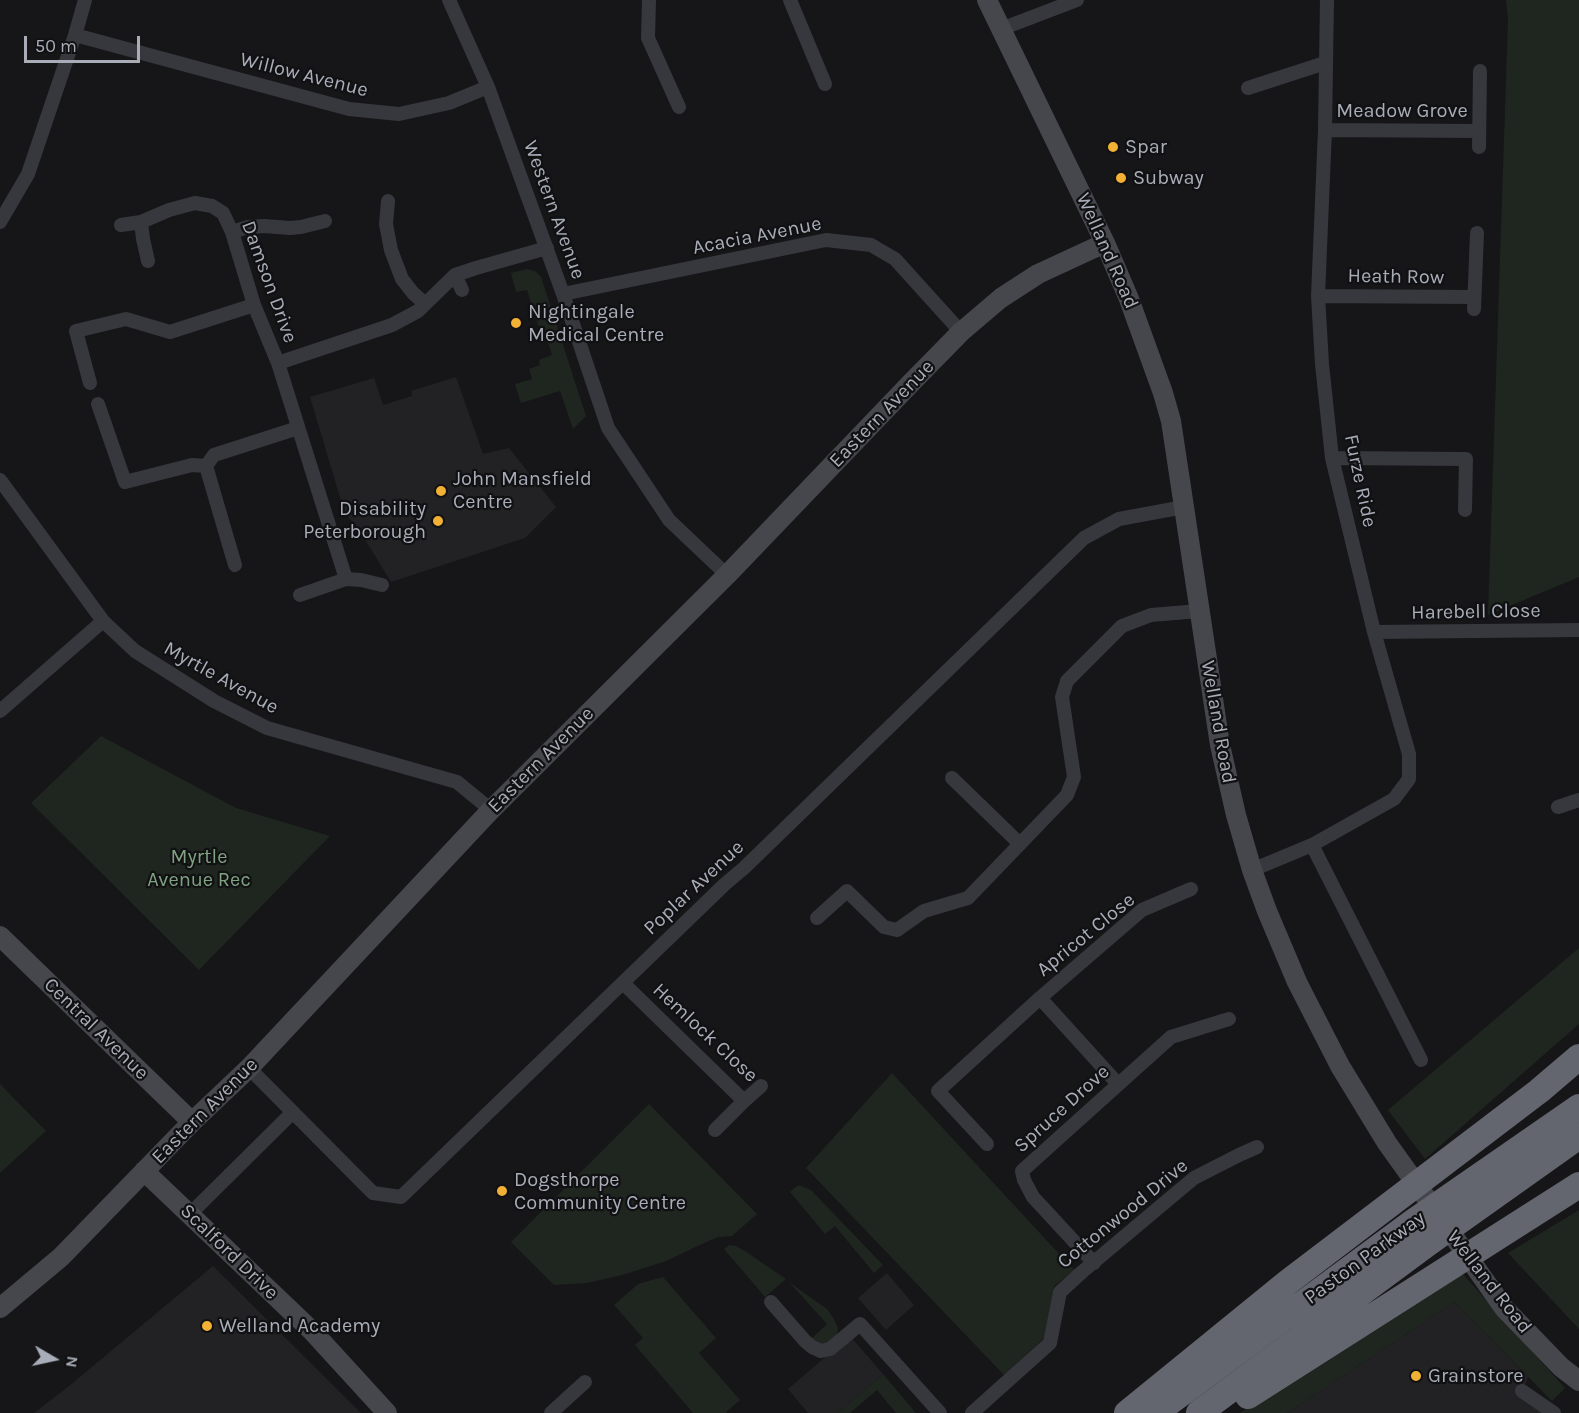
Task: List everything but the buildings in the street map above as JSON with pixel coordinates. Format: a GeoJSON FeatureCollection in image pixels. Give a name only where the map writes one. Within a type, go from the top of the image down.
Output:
{"type":"FeatureCollection","features":[{"type":"Feature","properties":{"kind":"highway"},"geometry":{"type":"LineString","coordinates":[[1127,1413],[1288,1282],[1539,1091],[1579,1057]]}},
{"type":"Feature","properties":{"kind":"highway","name":"Paston Parkway"},"geometry":{"type":"LineString","coordinates":[[1155,1413],[1413,1222],[1579,1107]]}},
{"type":"Feature","properties":{"kind":"highway","name":"Paston Parkway"},"geometry":{"type":"LineString","coordinates":[[1199,1413],[1427,1244],[1579,1136]]}},
{"type":"Feature","properties":{"kind":"highway"},"geometry":{"type":"LineString","coordinates":[[1220,1413],[1579,1185]]}},
{"type":"Feature","properties":{"kind":"street"},"geometry":{"type":"LineString","coordinates":[[0,222],[28,174],[85,0]]}},
{"type":"Feature","properties":{"kind":"street","name":"Western Avenue"},"geometry":{"type":"LineString","coordinates":[[449,0],[488,87],[547,248],[608,428],[669,520],[727,575]]}},
{"type":"Feature","properties":{"kind":"street"},"geometry":{"type":"LineString","coordinates":[[649,0],[648,38],[679,107]]}},
{"type":"Feature","properties":{"kind":"street"},"geometry":{"type":"LineString","coordinates":[[790,0],[825,84]]}},
{"type":"Feature","properties":{"kind":"street","name":"Welland Road"},"geometry":{"type":"LineString","coordinates":[[987,0],[1105,243],[1129,299],[1163,393],[1171,421],[1220,745],[1252,870],[1297,982],[1341,1066],[1387,1143],[1504,1308],[1561,1367],[1579,1381]]}},
{"type":"Feature","properties":{"kind":"street"},"geometry":{"type":"LineString","coordinates":[[1001,29],[1077,0]]}},
{"type":"Feature","properties":{"kind":"street","name":"Furze Ride"},"geometry":{"type":"LineString","coordinates":[[1252,870],[1312,845],[1394,800],[1409,779],[1409,754],[1374,632],[1332,458],[1322,364],[1318,296],[1325,130],[1327,0]]}},
{"type":"Feature","properties":{"kind":"street","name":"Willow Avenue"},"geometry":{"type":"LineString","coordinates":[[75,34],[349,109],[399,114],[449,103],[488,87]]}},
{"type":"Feature","properties":{"kind":"street"},"geometry":{"type":"LineString","coordinates":[[1248,88],[1325,63]]}},
{"type":"Feature","properties":{"kind":"street","name":"Meadow Grove"},"geometry":{"type":"LineString","coordinates":[[1479,147],[1480,70]]}},
{"type":"Feature","properties":{"kind":"street","name":"Meadow Grove"},"geometry":{"type":"LineString","coordinates":[[1325,130],[1479,131]]}},
{"type":"Feature","properties":{"kind":"street"},"geometry":{"type":"LineString","coordinates":[[388,201],[386,224],[391,250],[402,279],[425,304]]}},
{"type":"Feature","properties":{"kind":"street","name":"Damson Drive"},"geometry":{"type":"LineString","coordinates":[[121,225],[141,222],[195,202],[212,206],[223,213],[232,232],[255,305],[278,363],[346,579]]}},
{"type":"Feature","properties":{"kind":"street"},"geometry":{"type":"LineString","coordinates":[[232,232],[248,227],[264,226],[301,228],[325,221]]}},
{"type":"Feature","properties":{"kind":"street"},"geometry":{"type":"LineString","coordinates":[[141,222],[142,239],[148,261]]}},
{"type":"Feature","properties":{"kind":"street","name":"Heath Row"},"geometry":{"type":"LineString","coordinates":[[1318,296],[1474,303],[1477,232]]}},
{"type":"Feature","properties":{"kind":"street","name":"Acacia Avenue"},"geometry":{"type":"LineString","coordinates":[[563,294],[826,240],[870,245],[895,259],[961,332]]}},
{"type":"Feature","properties":{"kind":"street","name":"Eastern Avenue"},"geometry":{"type":"LineString","coordinates":[[0,1308],[61,1257],[192,1122],[249,1068],[491,810],[727,575],[961,332],[1000,298],[1038,274],[1105,243]]}},
{"type":"Feature","properties":{"kind":"street","name":"Damson Drive"},"geometry":{"type":"LineString","coordinates":[[278,363],[392,325],[418,311],[455,275],[547,248]]}},
{"type":"Feature","properties":{"kind":"street"},"geometry":{"type":"LineString","coordinates":[[455,275],[462,290]]}},
{"type":"Feature","properties":{"kind":"street"},"geometry":{"type":"LineString","coordinates":[[90,383],[76,331],[126,319],[170,332],[255,305]]}},
{"type":"Feature","properties":{"kind":"street"},"geometry":{"type":"LineString","coordinates":[[98,404],[125,482],[192,465],[206,466]]}},
{"type":"Feature","properties":{"kind":"street"},"geometry":{"type":"LineString","coordinates":[[206,466],[214,455],[298,428]]}},
{"type":"Feature","properties":{"kind":"street"},"geometry":{"type":"LineString","coordinates":[[1332,458],[1466,459],[1465,510]]}},
{"type":"Feature","properties":{"kind":"street"},"geometry":{"type":"LineString","coordinates":[[206,466],[235,565]]}},
{"type":"Feature","properties":{"kind":"street","name":"Myrtle Avenue"},"geometry":{"type":"LineString","coordinates":[[0,480],[103,621],[135,651],[214,701],[267,728],[456,782],[491,810]]}},
{"type":"Feature","properties":{"kind":"street","name":"Poplar Avenue"},"geometry":{"type":"LineString","coordinates":[[249,1068],[373,1193],[401,1197],[1084,538],[1119,519],[1184,507]]}},
{"type":"Feature","properties":{"kind":"street"},"geometry":{"type":"LineString","coordinates":[[300,596],[346,579],[382,585]]}},
{"type":"Feature","properties":{"kind":"street"},"geometry":{"type":"LineString","coordinates":[[817,918],[847,891],[896,936],[924,910],[968,898],[1067,795],[1074,777],[1062,697],[1067,681],[1122,626],[1151,615],[1199,611]]}},
{"type":"Feature","properties":{"kind":"street"},"geometry":{"type":"LineString","coordinates":[[0,711],[103,621]]}},
{"type":"Feature","properties":{"kind":"street","name":"Harebell Close"},"geometry":{"type":"LineString","coordinates":[[1374,632],[1579,630]]}},
{"type":"Feature","properties":{"kind":"street"},"geometry":{"type":"LineString","coordinates":[[952,778],[1020,844]]}},
{"type":"Feature","properties":{"kind":"street"},"geometry":{"type":"LineString","coordinates":[[1558,807],[1579,800]]}},
{"type":"Feature","properties":{"kind":"street"},"geometry":{"type":"LineString","coordinates":[[1312,845],[1421,1060]]}},
{"type":"Feature","properties":{"kind":"street","name":"Apricot Close"},"geometry":{"type":"LineString","coordinates":[[987,1144],[938,1091],[1040,998],[1142,910],[1191,889]]}},
{"type":"Feature","properties":{"kind":"street","name":"Central Avenue"},"geometry":{"type":"LineString","coordinates":[[0,936],[192,1122]]}},
{"type":"Feature","properties":{"kind":"street","name":"Hemlock Close"},"geometry":{"type":"LineString","coordinates":[[623,982],[744,1101],[761,1086]]}},
{"type":"Feature","properties":{"kind":"street","name":"Apricot Close"},"geometry":{"type":"LineString","coordinates":[[1040,998],[1118,1084]]}},
{"type":"Feature","properties":{"kind":"street","name":"Spruce Drove"},"geometry":{"type":"LineString","coordinates":[[1094,1263],[1033,1197],[1022,1171],[1171,1037],[1229,1019]]}},
{"type":"Feature","properties":{"kind":"street"},"geometry":{"type":"LineString","coordinates":[[715,1130],[744,1101]]}},
{"type":"Feature","properties":{"kind":"street"},"geometry":{"type":"LineString","coordinates":[[190,1214],[293,1112]]}},
{"type":"Feature","properties":{"kind":"street","name":"Cottonwood Drive"},"geometry":{"type":"LineString","coordinates":[[972,1413],[1050,1343],[1060,1292],[1194,1178],[1257,1147]]}},
{"type":"Feature","properties":{"kind":"street","name":"Scalford Drive"},"geometry":{"type":"LineString","coordinates":[[144,1171],[312,1331],[387,1413]]}},
{"type":"Feature","properties":{"kind":"street"},"geometry":{"type":"LineString","coordinates":[[771,1302],[805,1341],[821,1351],[830,1349],[860,1324],[940,1413]]}},
{"type":"Feature","properties":{"kind":"street"},"geometry":{"type":"LineString","coordinates":[[550,1413],[585,1382]]}},
{"type":"Feature","properties":{"kind":"street"},"geometry":{"type":"LineString","coordinates":[[1522,1391],[1554,1413]]}},
{"type":"Feature","properties":{"kind":"shaded area","name":"John Mansfield Centre"},"geometry":{"type":"Polygon","coordinates":[[[456,377],[483,454],[509,448],[556,507],[525,538],[391,582],[358,528],[345,514],[310,397],[374,378],[383,405],[412,396],[411,391],[456,377]]]}},
{"type":"Feature","properties":{"kind":"shaded area","name":"Welland Academy"},"geometry":{"type":"Polygon","coordinates":[[[213,1266],[361,1413],[34,1413],[69,1386],[213,1266]]]}},
{"type":"Feature","properties":{"kind":"shaded area"},"geometry":{"type":"Polygon","coordinates":[[[887,1273],[914,1305],[886,1330],[858,1298],[887,1273]]]}},
{"type":"Feature","properties":{"kind":"shaded area"},"geometry":{"type":"Polygon","coordinates":[[[1454,1302],[1528,1377],[1523,1391],[1554,1413],[1287,1413],[1454,1302]]]}},
{"type":"Feature","properties":{"kind":"shaded area"},"geometry":{"type":"Polygon","coordinates":[[[850,1336],[883,1374],[838,1413],[808,1413],[788,1389],[850,1336]]]}},
{"type":"Feature","properties":{"kind":"green space"},"geometry":{"type":"Polygon","coordinates":[[[1506,0],[1579,0],[1579,577],[1488,615],[1508,20],[1506,0]]]}},
{"type":"Feature","properties":{"kind":"green space"},"geometry":{"type":"Polygon","coordinates":[[[527,269],[535,271],[541,277],[586,416],[573,429],[560,391],[521,403],[515,384],[532,379],[529,369],[540,365],[539,360],[552,355],[545,333],[541,334],[527,290],[516,292],[511,273],[527,269]]]}},
{"type":"Feature","properties":{"kind":"green space","name":"Myrtle Avenue Rec"},"geometry":{"type":"Polygon","coordinates":[[[101,736],[236,808],[330,836],[199,970],[31,803],[101,736]]]}},
{"type":"Feature","properties":{"kind":"green space"},"geometry":{"type":"Polygon","coordinates":[[[1579,948],[1579,1024],[1425,1159],[1388,1110],[1579,948]]]}},
{"type":"Feature","properties":{"kind":"green space"},"geometry":{"type":"Polygon","coordinates":[[[892,1073],[1074,1270],[1054,1286],[1045,1337],[1004,1375],[806,1168],[892,1073]]]}},
{"type":"Feature","properties":{"kind":"green space"},"geometry":{"type":"Polygon","coordinates":[[[0,1084],[46,1131],[0,1173],[0,1084]]]}},
{"type":"Feature","properties":{"kind":"green space"},"geometry":{"type":"Polygon","coordinates":[[[649,1104],[757,1214],[732,1236],[718,1237],[666,1261],[587,1283],[554,1285],[511,1242],[649,1104]]]}},
{"type":"Feature","properties":{"kind":"green space"},"geometry":{"type":"Polygon","coordinates":[[[797,1186],[811,1190],[883,1265],[874,1273],[835,1226],[825,1234],[790,1192],[797,1186]]]}},
{"type":"Feature","properties":{"kind":"green space"},"geometry":{"type":"Polygon","coordinates":[[[1579,1210],[1579,1329],[1508,1253],[1579,1210]]]}},
{"type":"Feature","properties":{"kind":"green space"},"geometry":{"type":"Polygon","coordinates":[[[729,1245],[745,1251],[786,1279],[765,1297],[724,1249],[729,1245]]]}},
{"type":"Feature","properties":{"kind":"green space"},"geometry":{"type":"Polygon","coordinates":[[[1461,1272],[1565,1388],[1552,1401],[1454,1302],[1287,1413],[1240,1413],[1461,1272]]]}},
{"type":"Feature","properties":{"kind":"green space"},"geometry":{"type":"Polygon","coordinates":[[[663,1277],[716,1338],[699,1353],[740,1400],[727,1413],[693,1413],[635,1345],[643,1338],[614,1305],[638,1284],[663,1277]]]}},
{"type":"Feature","properties":{"kind":"green space"},"geometry":{"type":"Polygon","coordinates":[[[789,1282],[827,1309],[834,1319],[838,1328],[837,1334],[829,1342],[818,1344],[811,1339],[827,1324],[789,1282]]]}},
{"type":"Feature","properties":{"kind":"green space"},"geometry":{"type":"Polygon","coordinates":[[[883,1374],[916,1413],[896,1413],[877,1390],[850,1413],[838,1413],[883,1374]]]}},
{"type":"Feature","properties":{"kind":"place","name":"Spar"},"geometry":{"type":"Point","coordinates":[1113,147]}},
{"type":"Feature","properties":{"kind":"place","name":"Subway"},"geometry":{"type":"Point","coordinates":[1121,178]}},
{"type":"Feature","properties":{"kind":"place","name":"Nightingale Medical Centre"},"geometry":{"type":"Point","coordinates":[516,323]}},
{"type":"Feature","properties":{"kind":"place","name":"John Mansfield Centre"},"geometry":{"type":"Point","coordinates":[441,491]}},
{"type":"Feature","properties":{"kind":"place","name":"Disability Peterborough"},"geometry":{"type":"Point","coordinates":[438,521]}},
{"type":"Feature","properties":{"kind":"place","name":"Dogsthorpe Community Centre"},"geometry":{"type":"Point","coordinates":[502,1191]}},
{"type":"Feature","properties":{"kind":"place","name":"Welland Academy"},"geometry":{"type":"Point","coordinates":[207,1326]}},
{"type":"Feature","properties":{"kind":"place","name":"Grainstore"},"geometry":{"type":"Point","coordinates":[1416,1376]}}]}
